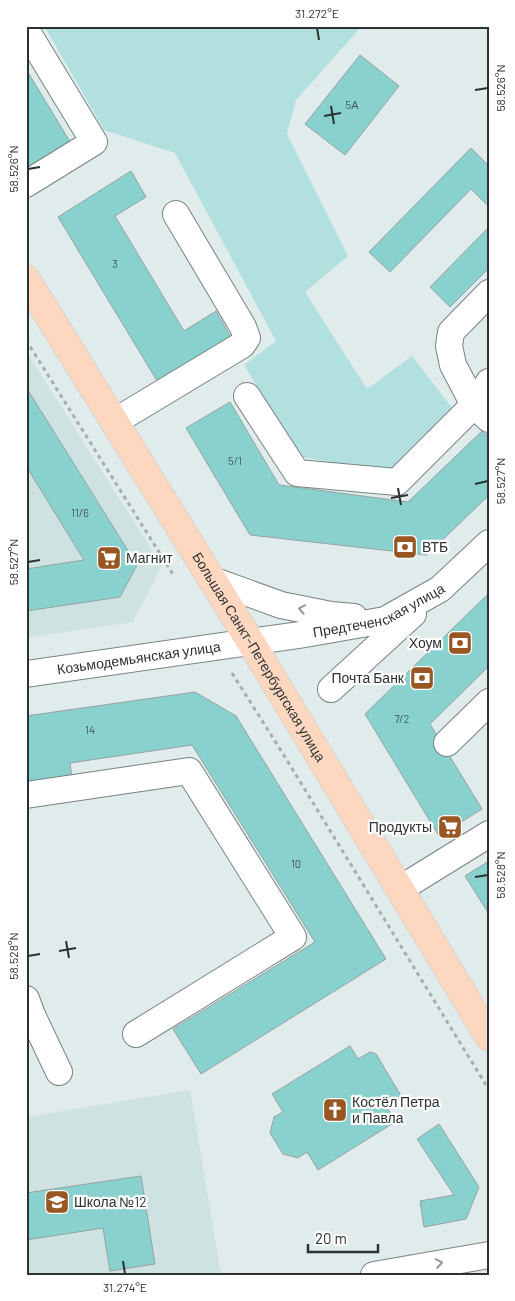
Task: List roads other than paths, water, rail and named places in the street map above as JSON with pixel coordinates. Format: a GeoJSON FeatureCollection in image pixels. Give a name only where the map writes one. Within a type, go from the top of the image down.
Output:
{"type":"FeatureCollection","features":[{"type":"Feature","properties":{"kind":"main road","name":"Большая Санкт-Петербургская улица"},"geometry":{"type":"LineString","coordinates":[[26,279],[250,641],[489,1037]]}},
{"type":"Feature","properties":{"kind":"street"},"geometry":{"type":"LineString","coordinates":[[26,28],[94,142],[26,184]]}},
{"type":"Feature","properties":{"kind":"street"},"geometry":{"type":"LineString","coordinates":[[114,422],[242,346],[246,338],[244,327],[176,214]]}},
{"type":"Feature","properties":{"kind":"street"},"geometry":{"type":"LineString","coordinates":[[481,412],[453,365],[449,346],[451,332],[489,293]]}},
{"type":"Feature","properties":{"kind":"street"},"geometry":{"type":"LineString","coordinates":[[247,396],[297,473],[397,482],[481,412],[489,382]]}},
{"type":"Feature","properties":{"kind":"street","name":"Предтеченская улица"},"geometry":{"type":"LineString","coordinates":[[250,641],[299,635],[385,620],[440,589],[489,543]]}},
{"type":"Feature","properties":{"kind":"street"},"geometry":{"type":"LineString","coordinates":[[212,580],[281,605],[331,614],[385,620]]}},
{"type":"Feature","properties":{"kind":"street"},"geometry":{"type":"LineString","coordinates":[[331,689],[440,589]]}},
{"type":"Feature","properties":{"kind":"street","name":"Козьмодемьянская улица"},"geometry":{"type":"LineString","coordinates":[[26,674],[250,641]]}},
{"type":"Feature","properties":{"kind":"street"},"geometry":{"type":"LineString","coordinates":[[447,743],[489,702]]}},
{"type":"Feature","properties":{"kind":"street"},"geometry":{"type":"LineString","coordinates":[[26,795],[189,771],[293,938],[136,1034]]}},
{"type":"Feature","properties":{"kind":"street"},"geometry":{"type":"LineString","coordinates":[[400,889],[489,834]]}},
{"type":"Feature","properties":{"kind":"street"},"geometry":{"type":"LineString","coordinates":[[26,999],[59,1072]]}},
{"type":"Feature","properties":{"kind":"street"},"geometry":{"type":"LineString","coordinates":[[374,1275],[489,1255]]}},
{"type":"Feature","properties":{"kind":"place","name":"ВТБ"},"geometry":{"type":"Point","coordinates":[405,547]}},
{"type":"Feature","properties":{"kind":"place","name":"Магнит"},"geometry":{"type":"Point","coordinates":[109,558]}},
{"type":"Feature","properties":{"kind":"place","name":"Хоум"},"geometry":{"type":"Point","coordinates":[460,643]}},
{"type":"Feature","properties":{"kind":"place","name":"Почта Банк"},"geometry":{"type":"Point","coordinates":[422,678]}},
{"type":"Feature","properties":{"kind":"place","name":"Продукты"},"geometry":{"type":"Point","coordinates":[450,827]}},
{"type":"Feature","properties":{"kind":"place","name":"Костёл Петра и Павла"},"geometry":{"type":"Point","coordinates":[335,1110]}},
{"type":"Feature","properties":{"kind":"place","name":"Школа №12"},"geometry":{"type":"Point","coordinates":[57,1202]}}]}
